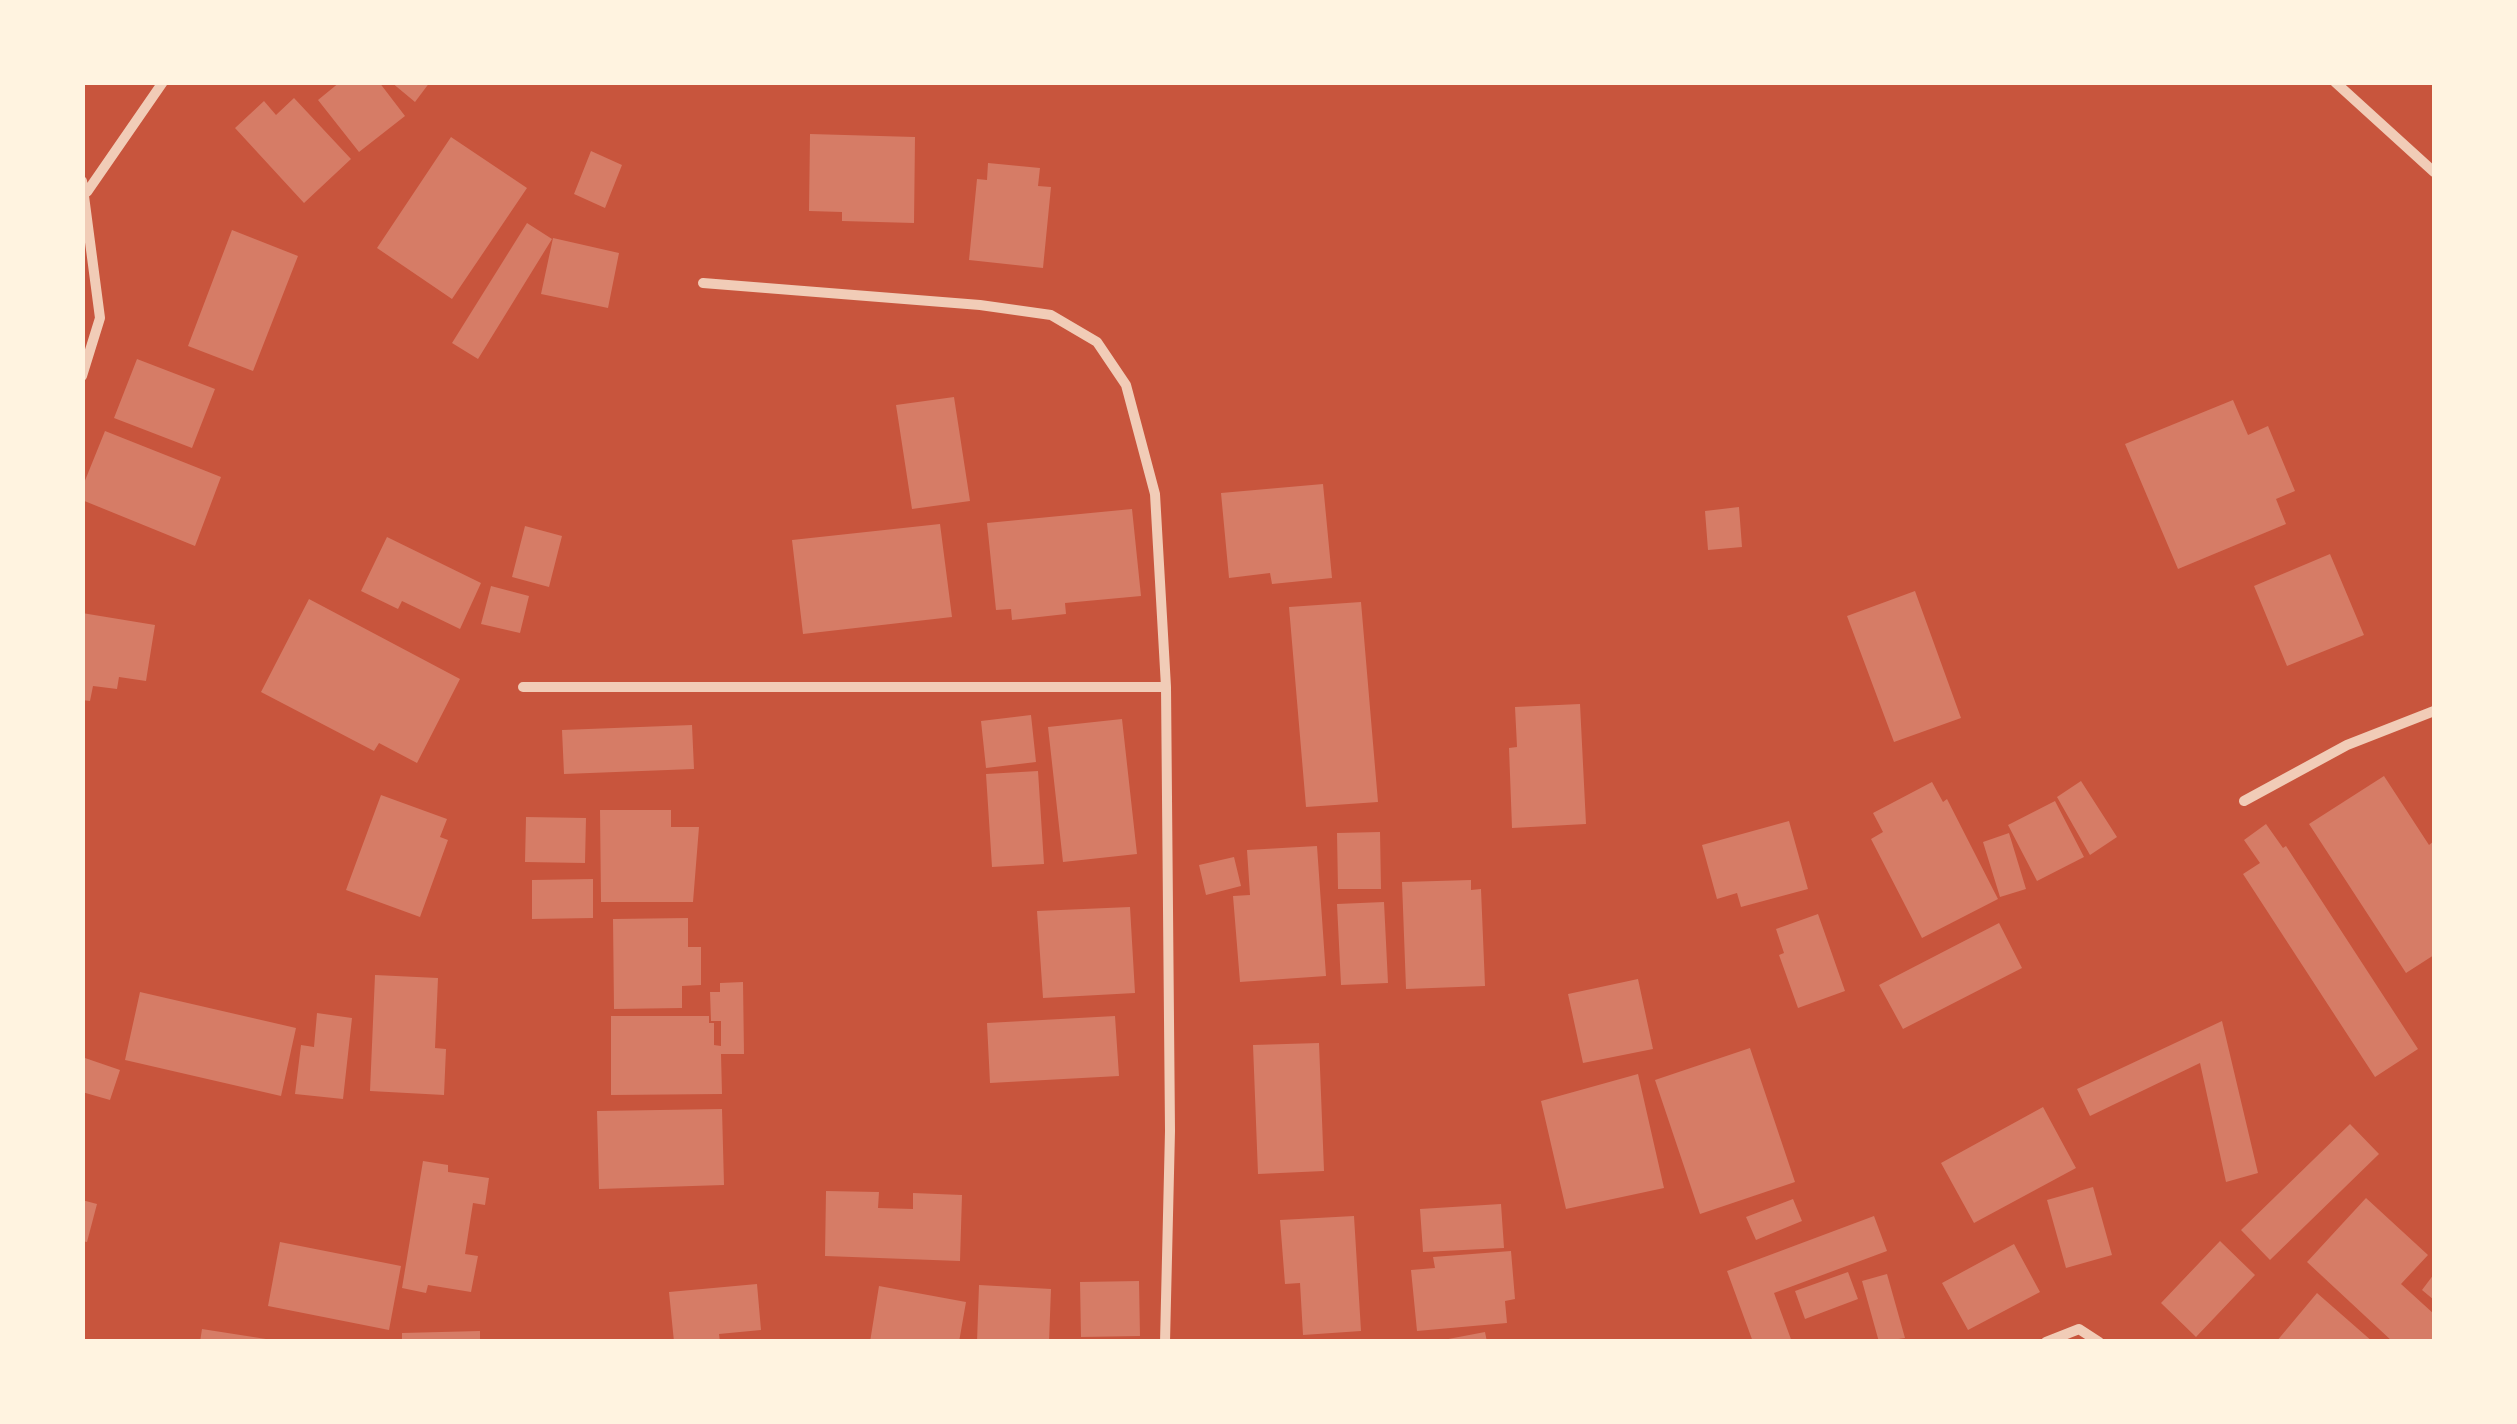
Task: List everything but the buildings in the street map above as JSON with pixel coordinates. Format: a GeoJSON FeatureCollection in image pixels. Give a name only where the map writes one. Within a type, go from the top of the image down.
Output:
{"type":"FeatureCollection","features":[{"type":"Feature","properties":{"kind":"street"},"geometry":{"type":"LineString","coordinates":[[82,376],[100,318],[85,187],[163,82]]}},
{"type":"Feature","properties":{"kind":"street"},"geometry":{"type":"LineString","coordinates":[[2335,82],[2434,172]]}},
{"type":"Feature","properties":{"kind":"street"},"geometry":{"type":"LineString","coordinates":[[703,284],[980,305],[1051,315],[1097,342],[1126,385],[1155,494],[1166,688],[1170,1132],[1166,1342]]}},
{"type":"Feature","properties":{"kind":"street"},"geometry":{"type":"LineString","coordinates":[[523,687],[1166,688]]}},
{"type":"Feature","properties":{"kind":"street"},"geometry":{"type":"LineString","coordinates":[[2244,801],[2346,745],[2434,711]]}},
{"type":"Feature","properties":{"kind":"street"},"geometry":{"type":"LineString","coordinates":[[2046,1342],[2079,1328],[2099,1342]]}}]}
